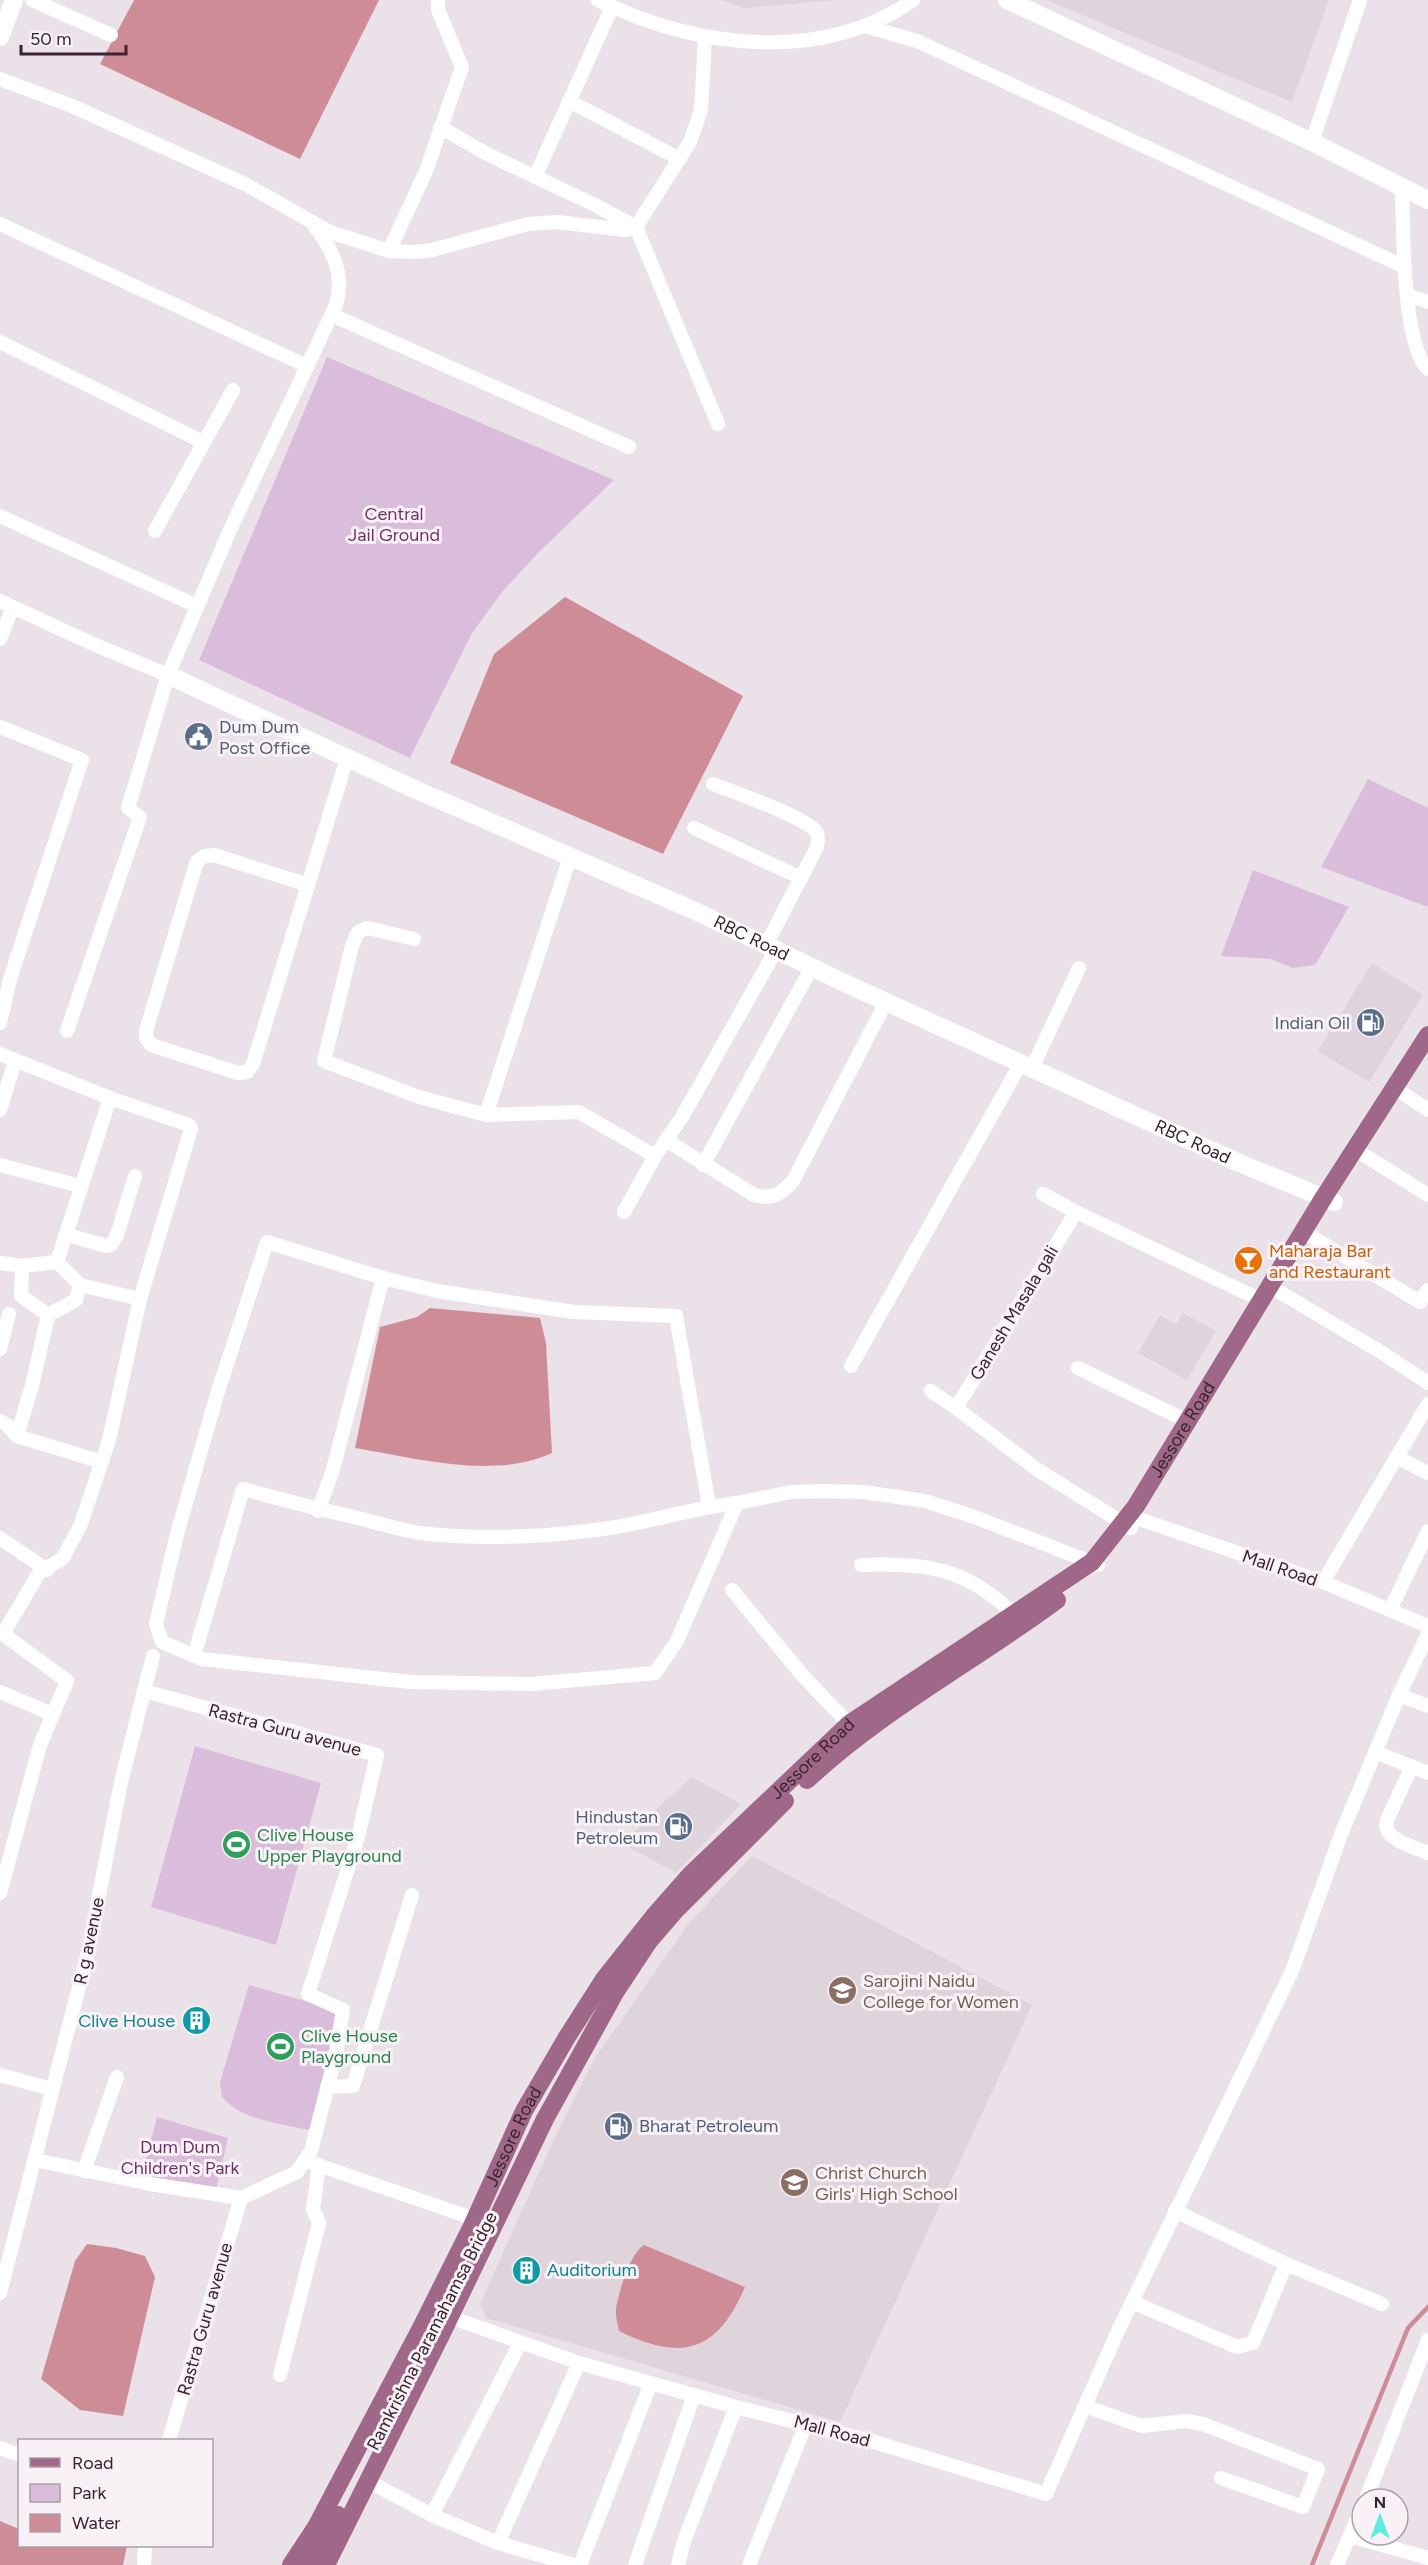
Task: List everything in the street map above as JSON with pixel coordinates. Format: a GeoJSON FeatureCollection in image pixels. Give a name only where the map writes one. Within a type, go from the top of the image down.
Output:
{"type":"FeatureCollection","features":[{"type":"Feature","properties":{"kind":"main road","name":"Jessore Road"},"geometry":{"type":"LineString","coordinates":[[1131,1521],[1187,1421],[1261,1300],[1329,1200],[1428,1035]]}},
{"type":"Feature","properties":{"kind":"main road","name":"Jessore Road"},"geometry":{"type":"LineString","coordinates":[[659,1919],[821,1767],[906,1703],[1014,1632],[1096,1564],[1184,1449],[1312,1237],[1329,1200],[1364,1155],[1428,1056]]}},
{"type":"Feature","properties":{"kind":"main road","name":"Jessore Road"},"geometry":{"type":"LineString","coordinates":[[291,2565],[325,2511],[475,2219],[524,2111],[584,2009],[633,1953],[691,1874],[849,1724],[1096,1564]]}},
{"type":"Feature","properties":{"kind":"main road","name":"Jessore Road"},"geometry":{"type":"LineString","coordinates":[[326,2565],[567,2076],[633,1953]]}},
{"type":"Feature","properties":{"kind":"main road","name":"Ramkrishna Paramahamsa Bridge"},"geometry":{"type":"LineString","coordinates":[[308,2565],[363,2468],[563,2064],[633,1953]]}},
{"type":"Feature","properties":{"kind":"street"},"geometry":{"type":"LineString","coordinates":[[0,37],[14,0]]}},
{"type":"Feature","properties":{"kind":"street"},"geometry":{"type":"LineString","coordinates":[[32,0],[111,35]]}},
{"type":"Feature","properties":{"kind":"street"},"geometry":{"type":"LineString","coordinates":[[389,251],[426,171],[462,67],[438,10],[438,0]]}},
{"type":"Feature","properties":{"kind":"street"},"geometry":{"type":"LineString","coordinates":[[598,0],[663,26],[705,37],[775,41],[838,34],[865,26],[913,0]]}},
{"type":"Feature","properties":{"kind":"street"},"geometry":{"type":"LineString","coordinates":[[1007,0],[1312,142],[1428,200]]}},
{"type":"Feature","properties":{"kind":"street"},"geometry":{"type":"LineString","coordinates":[[1312,142],[1360,0]]}},
{"type":"Feature","properties":{"kind":"street"},"geometry":{"type":"LineString","coordinates":[[535,177],[612,7]]}},
{"type":"Feature","properties":{"kind":"street"},"geometry":{"type":"LineString","coordinates":[[865,26],[917,41],[1405,267]]}},
{"type":"Feature","properties":{"kind":"street"},"geometry":{"type":"LineString","coordinates":[[0,79],[72,106],[245,184],[342,237],[389,251],[416,252],[432,250],[528,224],[557,222],[625,230],[636,227],[690,142],[701,110],[705,37]]}},
{"type":"Feature","properties":{"kind":"street"},"geometry":{"type":"LineString","coordinates":[[569,101],[680,159]]}},
{"type":"Feature","properties":{"kind":"street"},"geometry":{"type":"LineString","coordinates":[[440,127],[489,156],[593,204],[636,227],[718,423]]}},
{"type":"Feature","properties":{"kind":"street"},"geometry":{"type":"LineString","coordinates":[[1402,185],[1405,267],[1411,334],[1428,369]]}},
{"type":"Feature","properties":{"kind":"street"},"geometry":{"type":"LineString","coordinates":[[67,1031],[140,817],[128,808],[168,675],[230,530],[332,315],[339,295],[339,274],[332,252],[312,222]]}},
{"type":"Feature","properties":{"kind":"street"},"geometry":{"type":"LineString","coordinates":[[0,224],[307,366]]}},
{"type":"Feature","properties":{"kind":"street"},"geometry":{"type":"LineString","coordinates":[[1408,295],[1428,302]]}},
{"type":"Feature","properties":{"kind":"street"},"geometry":{"type":"LineString","coordinates":[[332,315],[629,447]]}},
{"type":"Feature","properties":{"kind":"street"},"geometry":{"type":"LineString","coordinates":[[0,342],[203,442]]}},
{"type":"Feature","properties":{"kind":"street"},"geometry":{"type":"LineString","coordinates":[[155,531],[233,390]]}},
{"type":"Feature","properties":{"kind":"street"},"geometry":{"type":"LineString","coordinates":[[0,516],[197,606]]}},
{"type":"Feature","properties":{"kind":"street"},"geometry":{"type":"LineString","coordinates":[[0,639],[6,604],[168,675]]}},
{"type":"Feature","properties":{"kind":"street","name":"RBC Road"},"geometry":{"type":"LineString","coordinates":[[168,675],[347,758],[771,947],[886,1002],[1238,1162],[1329,1200]]}},
{"type":"Feature","properties":{"kind":"street"},"geometry":{"type":"LineString","coordinates":[[0,727],[82,760],[5,977],[0,1023]]}},
{"type":"Feature","properties":{"kind":"street"},"geometry":{"type":"LineString","coordinates":[[308,885],[214,855],[205,856],[197,861],[146,1030],[146,1038],[151,1045],[238,1073],[247,1072],[253,1064],[308,885],[347,758]]}},
{"type":"Feature","properties":{"kind":"street"},"geometry":{"type":"LineString","coordinates":[[624,1212],[655,1156],[697,1090],[771,947],[817,847],[816,831],[796,818],[713,784]]}},
{"type":"Feature","properties":{"kind":"street"},"geometry":{"type":"LineString","coordinates":[[694,828],[801,878]]}},
{"type":"Feature","properties":{"kind":"street"},"geometry":{"type":"LineString","coordinates":[[486,1116],[570,857]]}},
{"type":"Feature","properties":{"kind":"street"},"geometry":{"type":"LineString","coordinates":[[414,939],[368,928],[358,932],[351,946],[324,1061],[419,1097],[486,1116],[579,1112],[655,1156]]}},
{"type":"Feature","properties":{"kind":"street"},"geometry":{"type":"LineString","coordinates":[[704,1165],[813,967]]}},
{"type":"Feature","properties":{"kind":"street"},"geometry":{"type":"LineString","coordinates":[[851,1366],[1026,1066],[1079,968]]}},
{"type":"Feature","properties":{"kind":"street"},"geometry":{"type":"LineString","coordinates":[[666,1140],[754,1195],[771,1197],[784,1191],[793,1181],[886,1002]]}},
{"type":"Feature","properties":{"kind":"street"},"geometry":{"type":"LineString","coordinates":[[0,1054],[110,1098],[189,1125],[191,1129],[140,1299],[102,1462],[81,1524],[63,1558],[39,1573],[1,1633],[66,1681],[40,1745],[0,1893]]}},
{"type":"Feature","properties":{"kind":"street"},"geometry":{"type":"LineString","coordinates":[[0,1110],[15,1061]]}},
{"type":"Feature","properties":{"kind":"street"},"geometry":{"type":"LineString","coordinates":[[1404,1094],[1428,1110]]}},
{"type":"Feature","properties":{"kind":"street"},"geometry":{"type":"LineString","coordinates":[[57,1262],[110,1098]]}},
{"type":"Feature","properties":{"kind":"street"},"geometry":{"type":"LineString","coordinates":[[1364,1155],[1428,1195]]}},
{"type":"Feature","properties":{"kind":"street"},"geometry":{"type":"LineString","coordinates":[[0,1165],[80,1186]]}},
{"type":"Feature","properties":{"kind":"street"},"geometry":{"type":"LineString","coordinates":[[67,1235],[107,1246],[111,1245],[117,1236],[135,1176]]}},
{"type":"Feature","properties":{"kind":"street"},"geometry":{"type":"LineString","coordinates":[[1043,1194],[1261,1300]]}},
{"type":"Feature","properties":{"kind":"street","name":"Ganesh Masala gali"},"geometry":{"type":"LineString","coordinates":[[956,1408],[1076,1212]]}},
{"type":"Feature","properties":{"kind":"street"},"geometry":{"type":"LineString","coordinates":[[1312,1237],[1420,1302],[1428,1290]]}},
{"type":"Feature","properties":{"kind":"street"},"geometry":{"type":"LineString","coordinates":[[709,1506],[676,1316],[574,1312],[437,1291],[383,1278],[267,1242],[194,1472],[156,1624],[162,1642],[202,1659],[410,1682],[532,1683],[655,1673],[677,1641],[711,1559],[738,1503]]}},
{"type":"Feature","properties":{"kind":"street"},"geometry":{"type":"LineString","coordinates":[[57,1262],[80,1285],[140,1299]]}},
{"type":"Feature","properties":{"kind":"street"},"geometry":{"type":"LineString","coordinates":[[0,1263],[22,1266],[57,1262]]}},
{"type":"Feature","properties":{"kind":"street"},"geometry":{"type":"LineString","coordinates":[[22,1266],[21,1296],[48,1315]]}},
{"type":"Feature","properties":{"kind":"street"},"geometry":{"type":"LineString","coordinates":[[318,1510],[332,1473],[383,1278]]}},
{"type":"Feature","properties":{"kind":"street"},"geometry":{"type":"LineString","coordinates":[[17,1436],[33,1382],[48,1315],[76,1300],[80,1285]]}},
{"type":"Feature","properties":{"kind":"street"},"geometry":{"type":"LineString","coordinates":[[1278,1291],[1428,1383]]}},
{"type":"Feature","properties":{"kind":"street"},"geometry":{"type":"LineString","coordinates":[[0,1349],[9,1314]]}},
{"type":"Feature","properties":{"kind":"street"},"geometry":{"type":"LineString","coordinates":[[1078,1368],[1187,1421]]}},
{"type":"Feature","properties":{"kind":"street"},"geometry":{"type":"LineString","coordinates":[[931,1391],[1038,1470],[1131,1521]]}},
{"type":"Feature","properties":{"kind":"street"},"geometry":{"type":"LineString","coordinates":[[1323,1582],[1428,1404]]}},
{"type":"Feature","properties":{"kind":"street"},"geometry":{"type":"LineString","coordinates":[[0,1421],[17,1436],[102,1462]]}},
{"type":"Feature","properties":{"kind":"street"},"geometry":{"type":"LineString","coordinates":[[1396,1457],[1428,1473]]}},
{"type":"Feature","properties":{"kind":"street"},"geometry":{"type":"LineString","coordinates":[[194,1656],[243,1489],[318,1510],[419,1533],[500,1537],[602,1529],[649,1522],[709,1506],[738,1503],[791,1492],[863,1492],[925,1501],[972,1516],[1096,1564]]}},
{"type":"Feature","properties":{"kind":"street","name":"Mall Road"},"geometry":{"type":"LineString","coordinates":[[1131,1521],[1323,1582],[1428,1626]]}},
{"type":"Feature","properties":{"kind":"street"},"geometry":{"type":"LineString","coordinates":[[1390,1610],[1428,1531]]}},
{"type":"Feature","properties":{"kind":"street"},"geometry":{"type":"LineString","coordinates":[[0,1538],[46,1570]]}},
{"type":"Feature","properties":{"kind":"street"},"geometry":{"type":"LineString","coordinates":[[861,1565],[901,1563],[938,1568],[984,1588],[1014,1615]]}},
{"type":"Feature","properties":{"kind":"street"},"geometry":{"type":"LineString","coordinates":[[732,1590],[803,1677],[849,1724]]}},
{"type":"Feature","properties":{"kind":"street","name":"Mall Road"},"geometry":{"type":"LineString","coordinates":[[450,2317],[579,2363],[736,2407],[871,2441],[1046,2494],[1117,2333],[1292,1971],[1342,1832],[1399,1695],[1428,1634]]}},
{"type":"Feature","properties":{"kind":"street","name":"R g avenue"},"geometry":{"type":"LineString","coordinates":[[0,2293],[88,1952],[121,1782],[153,1656]]}},
{"type":"Feature","properties":{"kind":"street","name":"Rastra Guru avenue"},"geometry":{"type":"LineString","coordinates":[[144,1691],[377,1755],[358,1837],[308,1994],[343,2010],[337,2050],[311,2151],[297,2172],[241,2198],[169,2439]]}},
{"type":"Feature","properties":{"kind":"street"},"geometry":{"type":"LineString","coordinates":[[0,1692],[52,1714]]}},
{"type":"Feature","properties":{"kind":"street"},"geometry":{"type":"LineString","coordinates":[[1399,1695],[1428,1706]]}},
{"type":"Feature","properties":{"kind":"street"},"geometry":{"type":"LineString","coordinates":[[1375,1752],[1428,1773]]}},
{"type":"Feature","properties":{"kind":"street"},"geometry":{"type":"LineString","coordinates":[[1412,1766],[1387,1820],[1386,1827],[1392,1836],[1401,1842],[1428,1853]]}},
{"type":"Feature","properties":{"kind":"street"},"geometry":{"type":"LineString","coordinates":[[327,2087],[353,2085],[412,1895]]}},
{"type":"Feature","properties":{"kind":"street"},"geometry":{"type":"LineString","coordinates":[[0,2075],[52,2089]]}},
{"type":"Feature","properties":{"kind":"street"},"geometry":{"type":"LineString","coordinates":[[84,2170],[117,2077]]}},
{"type":"Feature","properties":{"kind":"street"},"geometry":{"type":"LineString","coordinates":[[35,2160],[150,2184],[241,2198]]}},
{"type":"Feature","properties":{"kind":"street"},"geometry":{"type":"LineString","coordinates":[[305,2160],[475,2219]]}},
{"type":"Feature","properties":{"kind":"street"},"geometry":{"type":"LineString","coordinates":[[280,2375],[319,2223],[313,2209],[320,2165]]}},
{"type":"Feature","properties":{"kind":"street"},"geometry":{"type":"LineString","coordinates":[[1175,2211],[1286,2264],[1382,2304]]}},
{"type":"Feature","properties":{"kind":"street"},"geometry":{"type":"LineString","coordinates":[[1132,2302],[1237,2347],[1248,2346],[1253,2343],[1264,2320],[1286,2264]]}},
{"type":"Feature","properties":{"kind":"street"},"geometry":{"type":"LineString","coordinates":[[1371,2487],[1428,2340]]}},
{"type":"Feature","properties":{"kind":"street"},"geometry":{"type":"LineString","coordinates":[[432,2515],[520,2343]]}},
{"type":"Feature","properties":{"kind":"street"},"geometry":{"type":"LineString","coordinates":[[498,2543],[579,2363]]}},
{"type":"Feature","properties":{"kind":"street"},"geometry":{"type":"LineString","coordinates":[[580,2565],[651,2383]]}},
{"type":"Feature","properties":{"kind":"street"},"geometry":{"type":"LineString","coordinates":[[636,2565],[694,2395]]}},
{"type":"Feature","properties":{"kind":"street"},"geometry":{"type":"LineString","coordinates":[[1085,2406],[1141,2426],[1186,2421],[1203,2424],[1318,2469],[1303,2507],[1221,2478]]}},
{"type":"Feature","properties":{"kind":"street"},"geometry":{"type":"LineString","coordinates":[[678,2565],[684,2541],[736,2407]]}},
{"type":"Feature","properties":{"kind":"street"},"geometry":{"type":"LineString","coordinates":[[749,2565],[806,2424]]}},
{"type":"Feature","properties":{"kind":"street"},"geometry":{"type":"LineString","coordinates":[[0,2448],[18,2455]]}},
{"type":"Feature","properties":{"kind":"street"},"geometry":{"type":"LineString","coordinates":[[368,2481],[432,2515],[498,2543],[574,2565]]}},
{"type":"Feature","properties":{"kind":"street"},"geometry":{"type":"LineString","coordinates":[[1337,2565],[1350,2536]]}},
{"type":"Feature","properties":{"kind":"street"},"geometry":{"type":"LineString","coordinates":[[144,2565],[145,2547]]}},
{"type":"Feature","properties":{"kind":"street"},"geometry":{"type":"LineString","coordinates":[[1389,2547],[1428,2558]]}},
{"type":"Feature","properties":{"kind":"shaded area"},"geometry":{"type":"Polygon","coordinates":[[[721,0],[835,0],[745,8],[721,0]]]}},
{"type":"Feature","properties":{"kind":"shaded area"},"geometry":{"type":"Polygon","coordinates":[[[1046,0],[1329,0],[1292,102],[1046,0]]]}},
{"type":"Feature","properties":{"kind":"shaded area","name":"Indian Oil"},"geometry":{"type":"Polygon","coordinates":[[[1372,963],[1423,995],[1369,1082],[1318,1051],[1372,963]]]}},
{"type":"Feature","properties":{"kind":"shaded area"},"geometry":{"type":"Polygon","coordinates":[[[1183,1313],[1216,1331],[1187,1380],[1138,1353],[1160,1315],[1176,1324],[1183,1313]]]}},
{"type":"Feature","properties":{"kind":"shaded area","name":"Hindustan Petroleum"},"geometry":{"type":"Polygon","coordinates":[[[692,1777],[741,1804],[676,1873],[623,1844],[655,1810],[692,1777]]]}},
{"type":"Feature","properties":{"kind":"shaded area","name":"Christ Church Girls' High School"},"geometry":{"type":"Polygon","coordinates":[[[752,1856],[1032,2005],[840,2422],[486,2318],[480,2304],[554,2139],[593,2061],[689,1923],[752,1856]]]}},
{"type":"Feature","properties":{"kind":"green space","name":"Central Jail Ground"},"geometry":{"type":"Polygon","coordinates":[[[327,357],[614,480],[540,551],[503,591],[472,633],[410,758],[199,660],[327,357]]]}},
{"type":"Feature","properties":{"kind":"green space"},"geometry":{"type":"Polygon","coordinates":[[[1368,779],[1428,808],[1428,907],[1321,867],[1368,779]]]}},
{"type":"Feature","properties":{"kind":"green space"},"geometry":{"type":"Polygon","coordinates":[[[1253,870],[1349,907],[1315,965],[1293,968],[1271,959],[1221,956],[1253,870]]]}},
{"type":"Feature","properties":{"kind":"green space","name":"Clive House Upper Playground"},"geometry":{"type":"Polygon","coordinates":[[[195,1746],[321,1783],[276,1945],[151,1907],[195,1746]]]}},
{"type":"Feature","properties":{"kind":"green space","name":"Clive House Playground"},"geometry":{"type":"Polygon","coordinates":[[[249,1985],[336,2010],[313,2131],[252,2116],[230,2105],[222,2097],[220,2082],[249,1985]]]}},
{"type":"Feature","properties":{"kind":"green space","name":"Dum Dum Children's Park"},"geometry":{"type":"Polygon","coordinates":[[[157,2117],[228,2138],[215,2194],[140,2182],[157,2117]]]}},
{"type":"Feature","properties":{"kind":"water"},"geometry":{"type":"Polygon","coordinates":[[[134,0],[379,0],[300,159],[100,64],[134,0]]]}},
{"type":"Feature","properties":{"kind":"water"},"geometry":{"type":"Polygon","coordinates":[[[565,597],[743,696],[663,854],[450,763],[494,654],[565,597]]]}},
{"type":"Feature","properties":{"kind":"water"},"geometry":{"type":"Polygon","coordinates":[[[430,1308],[540,1318],[546,1343],[552,1453],[529,1461],[480,1466],[429,1461],[355,1448],[380,1327],[417,1317],[430,1308]]]}},
{"type":"Feature","properties":{"kind":"water"},"geometry":{"type":"Polygon","coordinates":[[[87,2244],[116,2248],[145,2256],[155,2277],[123,2416],[80,2410],[41,2379],[75,2261],[87,2244]]]}},
{"type":"Feature","properties":{"kind":"water"},"geometry":{"type":"Polygon","coordinates":[[[644,2245],[745,2287],[722,2326],[709,2338],[695,2345],[679,2348],[641,2341],[619,2331],[616,2311],[620,2293],[634,2256],[644,2245]]]}},
{"type":"Feature","properties":{"kind":"water"},"geometry":{"type":"Polygon","coordinates":[[[0,2521],[18,2529],[18,2547],[127,2547],[123,2565],[0,2565],[0,2521]]]}},
{"type":"Feature","properties":{"kind":"waterway"},"geometry":{"type":"LineString","coordinates":[[1312,2565],[1408,2328],[1428,2307]]}},
{"type":"Feature","properties":{"kind":"place","name":"Dum Dum Post Office"},"geometry":{"type":"Point","coordinates":[198,737]}},
{"type":"Feature","properties":{"kind":"place","name":"Indian Oil"},"geometry":{"type":"Point","coordinates":[1371,1023]}},
{"type":"Feature","properties":{"kind":"place","name":"Maharaja Bar and Restaurant"},"geometry":{"type":"Point","coordinates":[1248,1261]}},
{"type":"Feature","properties":{"kind":"place","name":"Hindustan Petroleum"},"geometry":{"type":"Point","coordinates":[679,1827]}},
{"type":"Feature","properties":{"kind":"place","name":"Clive House Upper Playground"},"geometry":{"type":"Point","coordinates":[236,1845]}},
{"type":"Feature","properties":{"kind":"place","name":"Sarojini Naidu College for Women"},"geometry":{"type":"Point","coordinates":[842,1991]}},
{"type":"Feature","properties":{"kind":"place","name":"Clive House"},"geometry":{"type":"Point","coordinates":[196,2021]}},
{"type":"Feature","properties":{"kind":"place","name":"Clive House Playground"},"geometry":{"type":"Point","coordinates":[280,2046]}},
{"type":"Feature","properties":{"kind":"place","name":"Bharat Petroleum"},"geometry":{"type":"Point","coordinates":[618,2126]}},
{"type":"Feature","properties":{"kind":"place","name":"Christ Church Girls' High School"},"geometry":{"type":"Point","coordinates":[794,2183]}},
{"type":"Feature","properties":{"kind":"place","name":"Auditorium"},"geometry":{"type":"Point","coordinates":[526,2270]}}]}
